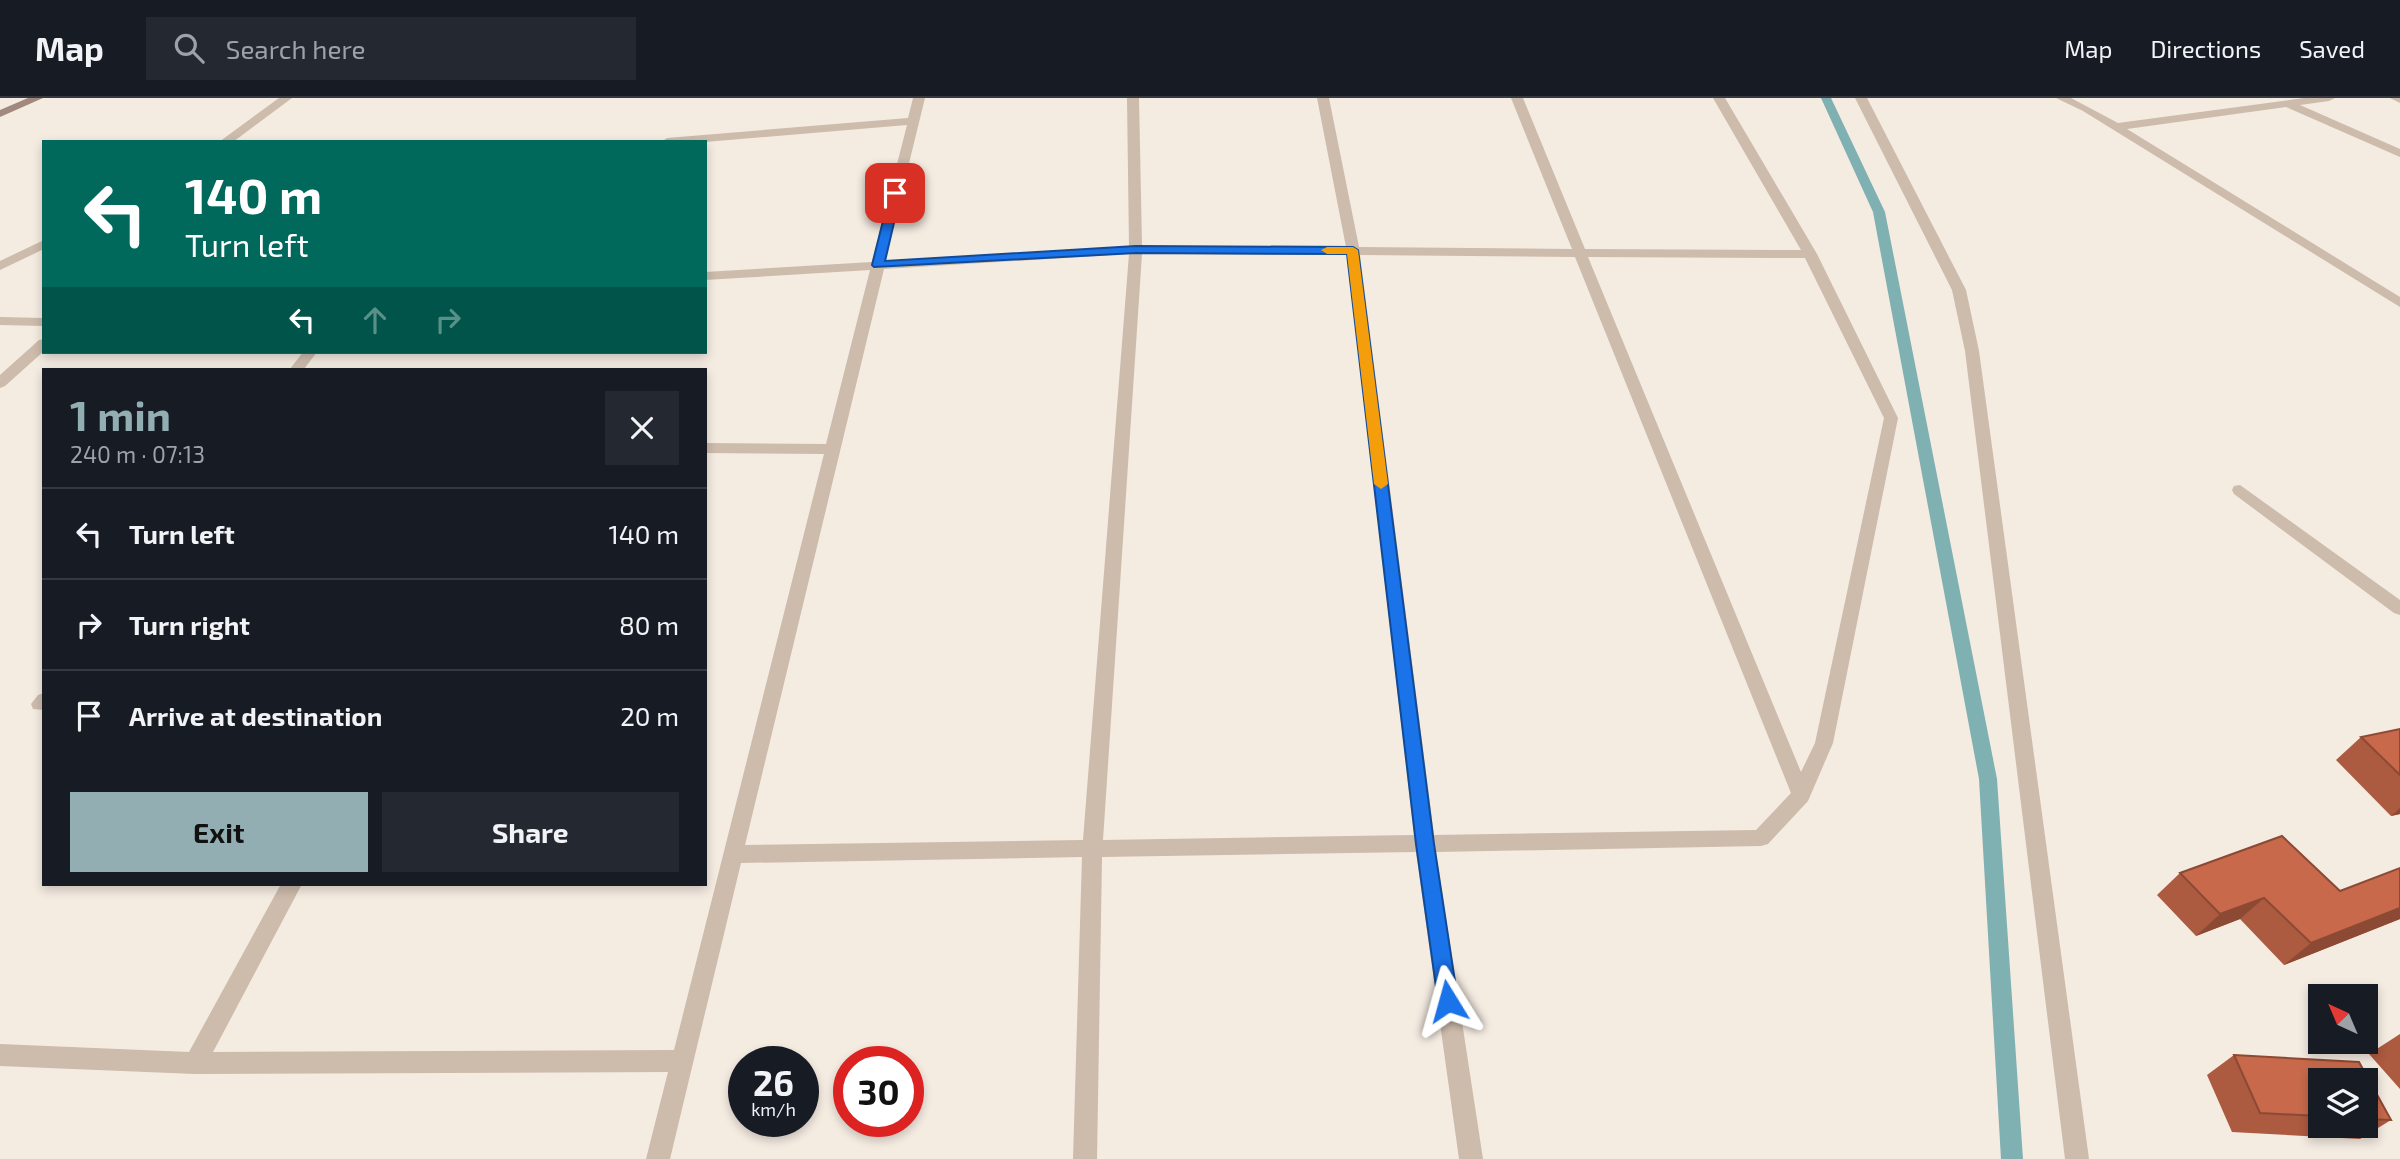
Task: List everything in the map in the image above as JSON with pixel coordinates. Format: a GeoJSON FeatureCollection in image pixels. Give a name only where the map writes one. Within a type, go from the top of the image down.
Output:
{"type":"FeatureCollection","features":[{"type":"Feature","properties":{"kind":"main road"},"geometry":{"type":"LineString","coordinates":[[0,114],[37,98]]}},
{"type":"Feature","properties":{"kind":"street"},"geometry":{"type":"LineString","coordinates":[[228,140],[286,98]]}},
{"type":"Feature","properties":{"kind":"street"},"geometry":{"type":"LineString","coordinates":[[658,1159],[919,98]]}},
{"type":"Feature","properties":{"kind":"street"},"geometry":{"type":"LineString","coordinates":[[1085,1159],[1092,848],[1136,250],[1133,98]]}},
{"type":"Feature","properties":{"kind":"street"},"geometry":{"type":"LineString","coordinates":[[1323,98],[1353,250],[1425,844],[1471,1159]]}},
{"type":"Feature","properties":{"kind":"street"},"geometry":{"type":"LineString","coordinates":[[1517,98],[1801,795]]}},
{"type":"Feature","properties":{"kind":"street"},"geometry":{"type":"LineString","coordinates":[[733,853],[1761,838],[1801,795],[1824,743],[1891,418],[1810,254],[1719,98]]}},
{"type":"Feature","properties":{"kind":"street"},"geometry":{"type":"LineString","coordinates":[[1861,98],[1959,290],[1972,351],[2077,1159]]}},
{"type":"Feature","properties":{"kind":"street"},"geometry":{"type":"LineString","coordinates":[[2062,98],[2087,109],[2400,303]]}},
{"type":"Feature","properties":{"kind":"street"},"geometry":{"type":"LineString","coordinates":[[2274,98],[2400,153]]}},
{"type":"Feature","properties":{"kind":"street"},"geometry":{"type":"LineString","coordinates":[[2116,127],[2329,98]]}},
{"type":"Feature","properties":{"kind":"street"},"geometry":{"type":"LineString","coordinates":[[690,140],[913,121]]}},
{"type":"Feature","properties":{"kind":"street"},"geometry":{"type":"LineString","coordinates":[[0,266],[42,245]]}},
{"type":"Feature","properties":{"kind":"street"},"geometry":{"type":"LineString","coordinates":[[707,276],[1136,250],[1810,254]]}},
{"type":"Feature","properties":{"kind":"street"},"geometry":{"type":"LineString","coordinates":[[0,321],[42,322]]}},
{"type":"Feature","properties":{"kind":"street"},"geometry":{"type":"LineString","coordinates":[[0,383],[42,345]]}},
{"type":"Feature","properties":{"kind":"street"},"geometry":{"type":"LineString","coordinates":[[298,368],[308,354]]}},
{"type":"Feature","properties":{"kind":"street"},"geometry":{"type":"LineString","coordinates":[[707,448],[832,449]]}},
{"type":"Feature","properties":{"kind":"street"},"geometry":{"type":"LineString","coordinates":[[2240,490],[2400,609]]}},
{"type":"Feature","properties":{"kind":"street"},"geometry":{"type":"LineString","coordinates":[[195,1063],[291,886]]}},
{"type":"Feature","properties":{"kind":"street"},"geometry":{"type":"LineString","coordinates":[[0,1055],[195,1063],[682,1061]]}},
{"type":"Feature","properties":{"kind":"building"},"geometry":{"type":"Polygon","coordinates":[[[2400,729],[2400,775],[2361,737],[2400,729]]]}},
{"type":"Feature","properties":{"kind":"building"},"geometry":{"type":"Polygon","coordinates":[[[2282,836],[2340,891],[2400,868],[2400,908],[2311,943],[2264,898],[2220,914],[2180,873],[2282,836]]]}},
{"type":"Feature","properties":{"kind":"building"},"geometry":{"type":"Polygon","coordinates":[[[2234,1055],[2359,1062],[2362,1068],[2308,1068],[2308,1115],[2260,1113],[2234,1055]]]}},
{"type":"Feature","properties":{"kind":"building"},"geometry":{"type":"Polygon","coordinates":[[[2378,1096],[2391,1120],[2378,1119],[2378,1096]]]}},
{"type":"Feature","properties":{"kind":"waterway"},"geometry":{"type":"LineString","coordinates":[[1826,98],[1879,212],[1988,779],[2012,1159]]}},
{"type":"Feature","properties":{"kind":"slow traffic"},"geometry":{"type":"LineString","coordinates":[[1327,250],[1353,250],[1381,484]]}},
{"type":"Feature","properties":{"kind":"route"},"geometry":{"type":"LineString","coordinates":[[895,193],[878,265],[1136,250],[1353,250],[1425,844],[1448,1001]]}}]}
